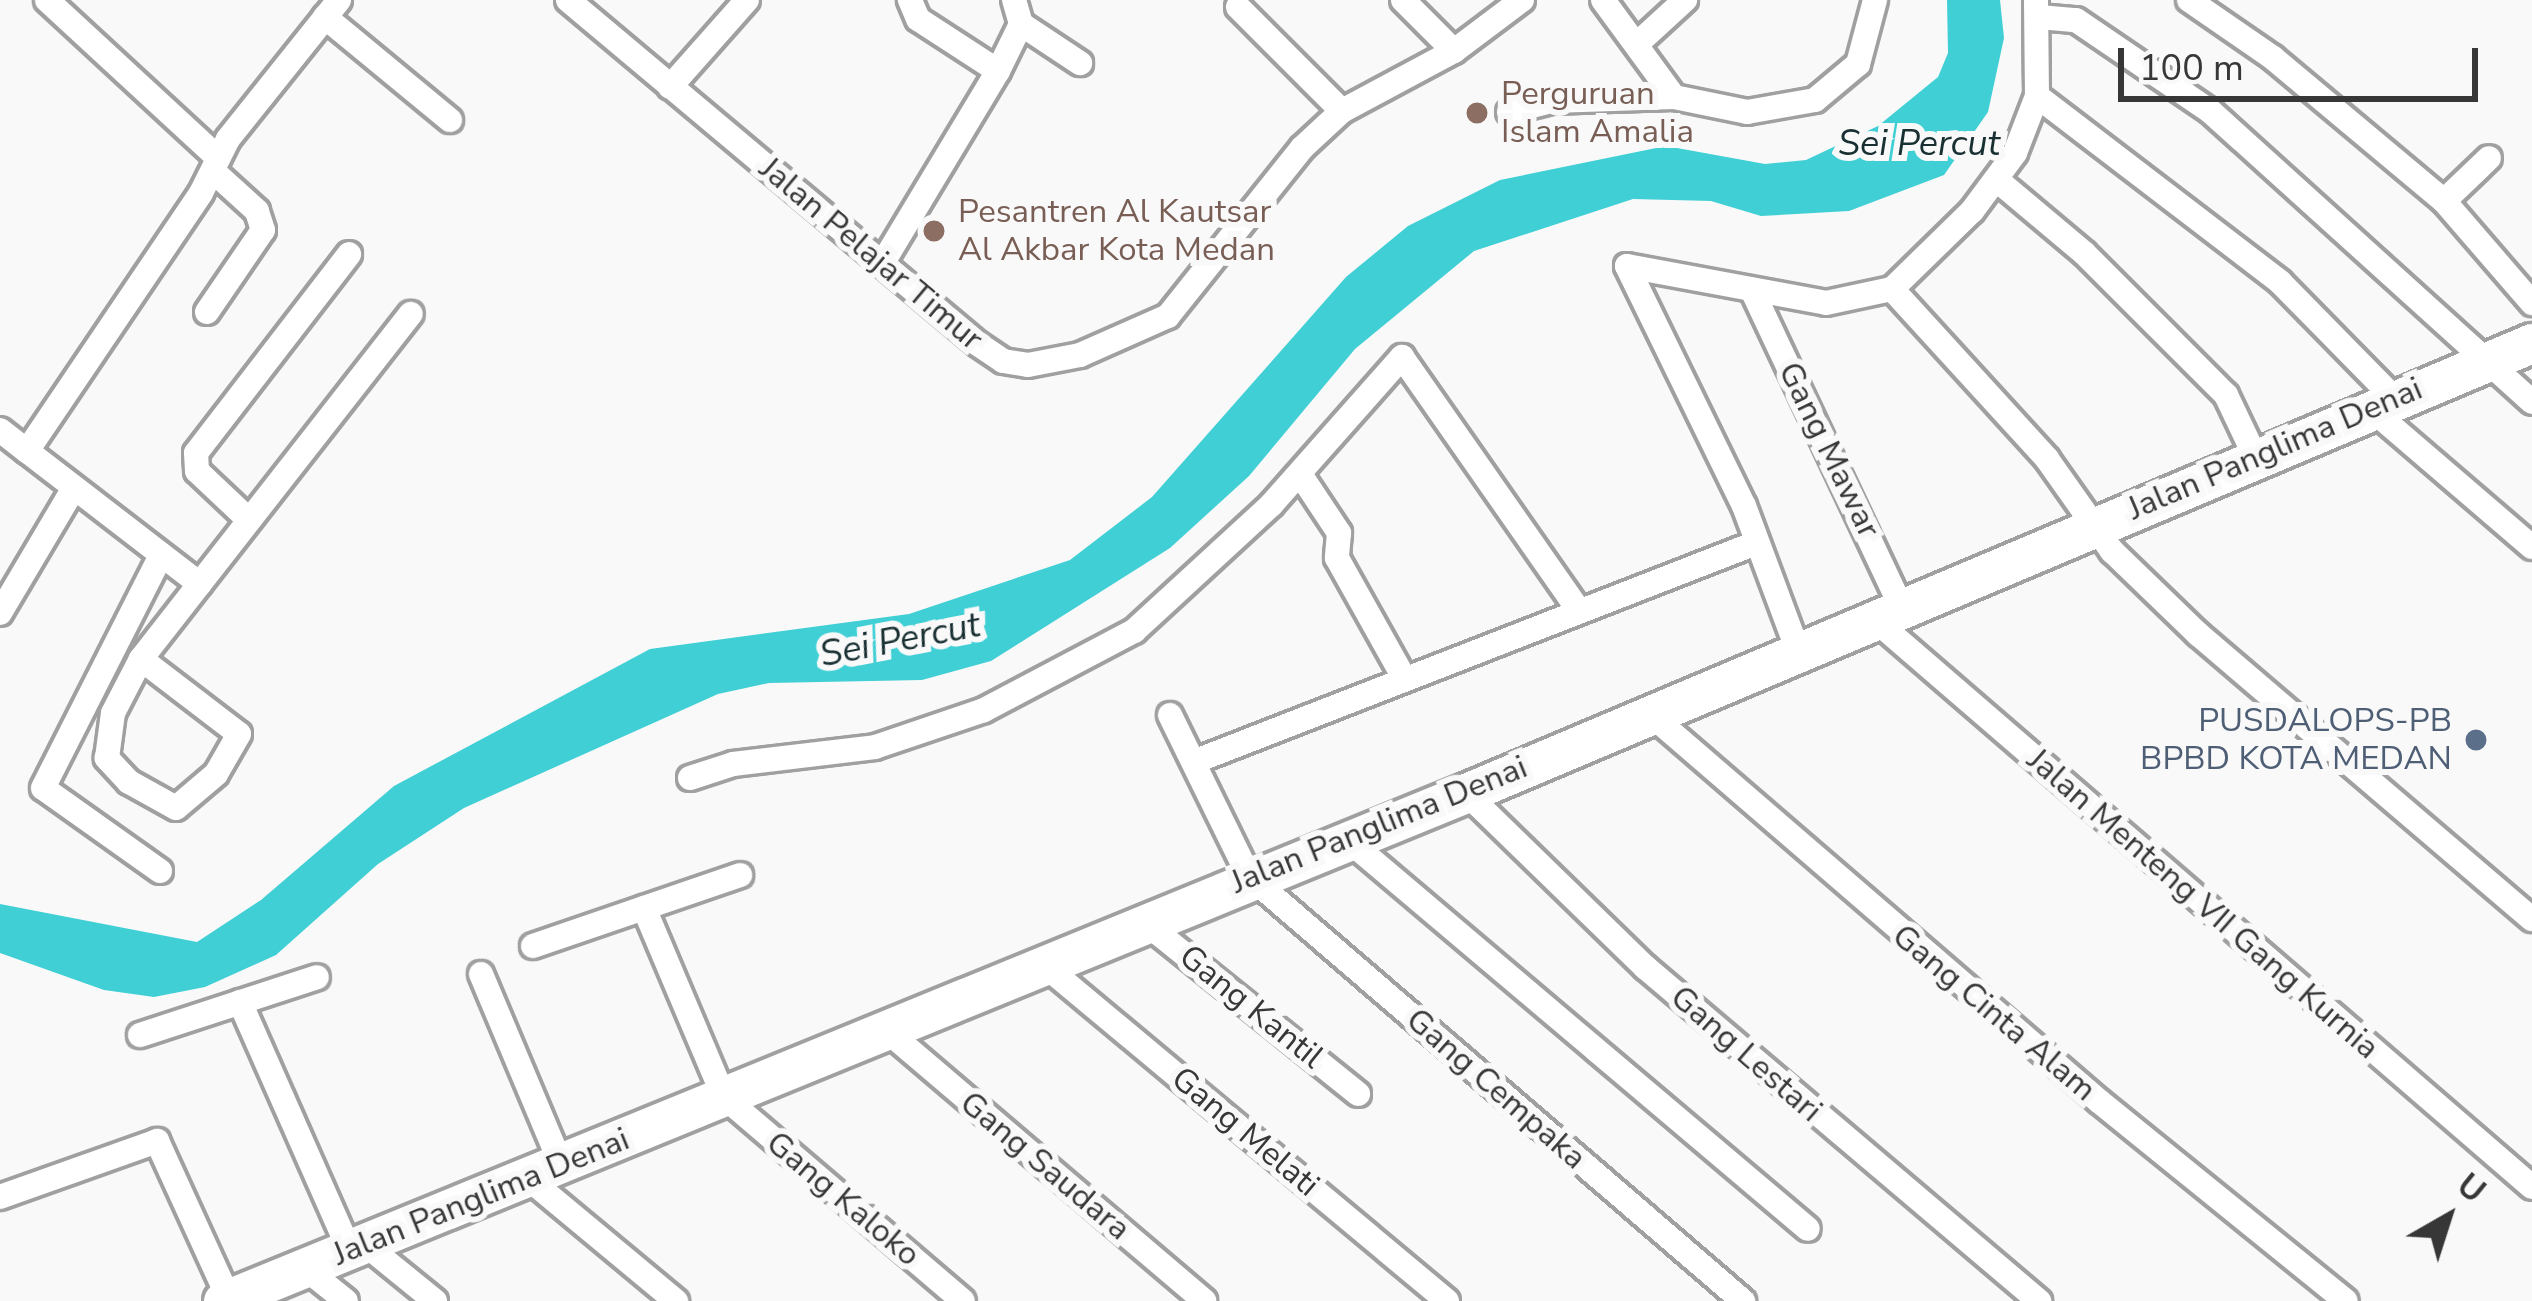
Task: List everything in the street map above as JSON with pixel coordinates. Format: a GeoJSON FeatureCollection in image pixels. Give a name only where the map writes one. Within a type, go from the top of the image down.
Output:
{"type":"FeatureCollection","features":[{"type":"Feature","properties":{"kind":"main road","name":"Jalan Panglima Denai"},"geometry":{"type":"LineString","coordinates":[[226,1300],[546,1172],[1249,876],[1466,793],[2255,456],[2532,343]]}},
{"type":"Feature","properties":{"kind":"street"},"geometry":{"type":"LineString","coordinates":[[47,0],[257,211],[263,230],[207,312]]}},
{"type":"Feature","properties":{"kind":"street","name":"Jalan Pelajar Timur"},"geometry":{"type":"LineString","coordinates":[[568,0],[1003,361],[1045,364],[1080,355],[1180,306],[1302,148],[1342,111],[1454,51],[1522,0]]}},
{"type":"Feature","properties":{"kind":"street"},"geometry":{"type":"LineString","coordinates":[[670,87],[747,0]]}},
{"type":"Feature","properties":{"kind":"street"},"geometry":{"type":"LineString","coordinates":[[910,0],[918,19],[998,71]]}},
{"type":"Feature","properties":{"kind":"street"},"geometry":{"type":"LineString","coordinates":[[1403,0],[1454,51]]}},
{"type":"Feature","properties":{"kind":"street"},"geometry":{"type":"LineString","coordinates":[[1604,0],[1674,97]]}},
{"type":"Feature","properties":{"kind":"street"},"geometry":{"type":"LineString","coordinates":[[1639,44],[1685,0]]}},
{"type":"Feature","properties":{"kind":"street"},"geometry":{"type":"LineString","coordinates":[[1509,112],[1551,101],[1674,97],[1748,112],[1815,100],[1858,64],[1875,0]]}},
{"type":"Feature","properties":{"kind":"street"},"geometry":{"type":"LineString","coordinates":[[2189,0],[2444,201],[2532,303]]}},
{"type":"Feature","properties":{"kind":"street"},"geometry":{"type":"LineString","coordinates":[[1238,7],[1342,111]]}},
{"type":"Feature","properties":{"kind":"street"},"geometry":{"type":"LineString","coordinates":[[1798,651],[1756,543],[1627,266],[1753,292],[1845,303],[1892,289],[1997,180],[2037,96],[2037,8],[2076,20],[2210,111],[2532,402]]}},
{"type":"Feature","properties":{"kind":"street"},"geometry":{"type":"LineString","coordinates":[[27,451],[215,164],[332,9],[450,120]]}},
{"type":"Feature","properties":{"kind":"street"},"geometry":{"type":"LineString","coordinates":[[882,264],[998,71],[1017,12],[1080,63]]}},
{"type":"Feature","properties":{"kind":"street"},"geometry":{"type":"LineString","coordinates":[[2037,96],[2280,282],[2383,404],[2532,548]]}},
{"type":"Feature","properties":{"kind":"street"},"geometry":{"type":"LineString","coordinates":[[2444,201],[2489,158]]}},
{"type":"Feature","properties":{"kind":"street"},"geometry":{"type":"LineString","coordinates":[[1997,180],[2084,253],[2226,395],[2255,456]]}},
{"type":"Feature","properties":{"kind":"street"},"geometry":{"type":"LineString","coordinates":[[249,520],[197,472],[196,453],[349,254]]}},
{"type":"Feature","properties":{"kind":"street"},"geometry":{"type":"LineString","coordinates":[[1892,289],[2047,459],[2092,525],[2198,634],[2528,907]]}},
{"type":"Feature","properties":{"kind":"street","name":"Gang Mawar"},"geometry":{"type":"LineString","coordinates":[[1753,292],[1888,615]]}},
{"type":"Feature","properties":{"kind":"street"},"geometry":{"type":"LineString","coordinates":[[141,658],[239,734],[216,774],[176,808],[129,782],[104,745],[141,658],[410,314]]}},
{"type":"Feature","properties":{"kind":"street"},"geometry":{"type":"LineString","coordinates":[[690,778],[733,764],[865,749],[984,710],[1160,615],[1300,474],[1402,358],[1576,608]]}},
{"type":"Feature","properties":{"kind":"street"},"geometry":{"type":"LineString","coordinates":[[0,430],[200,584]]}},
{"type":"Feature","properties":{"kind":"street"},"geometry":{"type":"LineString","coordinates":[[1300,474],[1339,533],[1337,558],[1404,678]]}},
{"type":"Feature","properties":{"kind":"street"},"geometry":{"type":"LineString","coordinates":[[0,614],[74,488]]}},
{"type":"Feature","properties":{"kind":"street"},"geometry":{"type":"LineString","coordinates":[[1196,761],[1576,608],[1756,543]]}},
{"type":"Feature","properties":{"kind":"street"},"geometry":{"type":"LineString","coordinates":[[160,871],[44,788],[161,555]]}},
{"type":"Feature","properties":{"kind":"street","name":"Jalan Menteng VII Gang Kurnia"},"geometry":{"type":"LineString","coordinates":[[1888,615],[2532,1187]]}},
{"type":"Feature","properties":{"kind":"street","name":"Gang Cinta Alam"},"geometry":{"type":"LineString","coordinates":[[1650,714],[2083,1088],[2346,1301]]}},
{"type":"Feature","properties":{"kind":"street"},"geometry":{"type":"LineString","coordinates":[[1170,715],[1249,876]]}},
{"type":"Feature","properties":{"kind":"street","name":"Gang Lestari"},"geometry":{"type":"LineString","coordinates":[[1466,793],[1645,967],[2039,1301]]}},
{"type":"Feature","properties":{"kind":"street"},"geometry":{"type":"LineString","coordinates":[[1348,840],[1808,1229]]}},
{"type":"Feature","properties":{"kind":"street"},"geometry":{"type":"LineString","coordinates":[[533,946],[740,875]]}},
{"type":"Feature","properties":{"kind":"street","name":"Gang Cempaka"},"geometry":{"type":"LineString","coordinates":[[1249,876],[1743,1301]]}},
{"type":"Feature","properties":{"kind":"street"},"geometry":{"type":"LineString","coordinates":[[644,908],[724,1097]]}},
{"type":"Feature","properties":{"kind":"street","name":"Gang Kantil"},"geometry":{"type":"LineString","coordinates":[[1143,921],[1358,1094]]}},
{"type":"Feature","properties":{"kind":"street","name":"Gang Melati"},"geometry":{"type":"LineString","coordinates":[[1043,964],[1447,1301]]}},
{"type":"Feature","properties":{"kind":"street"},"geometry":{"type":"LineString","coordinates":[[481,974],[546,1172],[676,1301]]}},
{"type":"Feature","properties":{"kind":"street"},"geometry":{"type":"LineString","coordinates":[[140,1034],[317,977]]}},
{"type":"Feature","properties":{"kind":"street"},"geometry":{"type":"LineString","coordinates":[[240,1002],[358,1248],[435,1301]]}},
{"type":"Feature","properties":{"kind":"street","name":"Gang Saudara"},"geometry":{"type":"LineString","coordinates":[[886,1030],[1204,1301]]}},
{"type":"Feature","properties":{"kind":"street","name":"Gang Kaloko"},"geometry":{"type":"LineString","coordinates":[[724,1097],[963,1301]]}},
{"type":"Feature","properties":{"kind":"street"},"geometry":{"type":"LineString","coordinates":[[1,1194],[157,1141],[226,1300]]}},
{"type":"Feature","properties":{"kind":"street"},"geometry":{"type":"LineString","coordinates":[[305,1268],[346,1301]]}},
{"type":"Feature","properties":{"kind":"water","name":"Sei Percut"},"geometry":{"type":"Polygon","coordinates":[[[1947,0],[2000,0],[2004,38],[1988,112],[1944,175],[1849,211],[1761,216],[1711,201],[1633,199],[1474,251],[1355,349],[1249,476],[1170,548],[991,661],[922,680],[769,683],[718,694],[464,808],[378,864],[276,955],[205,987],[154,997],[104,990],[0,953],[0,904],[197,942],[261,900],[394,786],[650,649],[909,614],[1070,560],[1152,497],[1346,277],[1408,226],[1500,180],[1666,146],[1765,164],[1806,160],[1878,126],[1938,77],[1948,53],[1947,0]]]}},
{"type":"Feature","properties":{"kind":"place","name":"Perguruan Islam Amalia"},"geometry":{"type":"Point","coordinates":[1477,113]}},
{"type":"Feature","properties":{"kind":"place","name":"Pesantren Al Kautsar Al Akbar Kota Medan"},"geometry":{"type":"Point","coordinates":[934,231]}},
{"type":"Feature","properties":{"kind":"place","name":"PUSDALOPS-PB BPBD KOTA MEDAN"},"geometry":{"type":"Point","coordinates":[2476,740]}}]}
